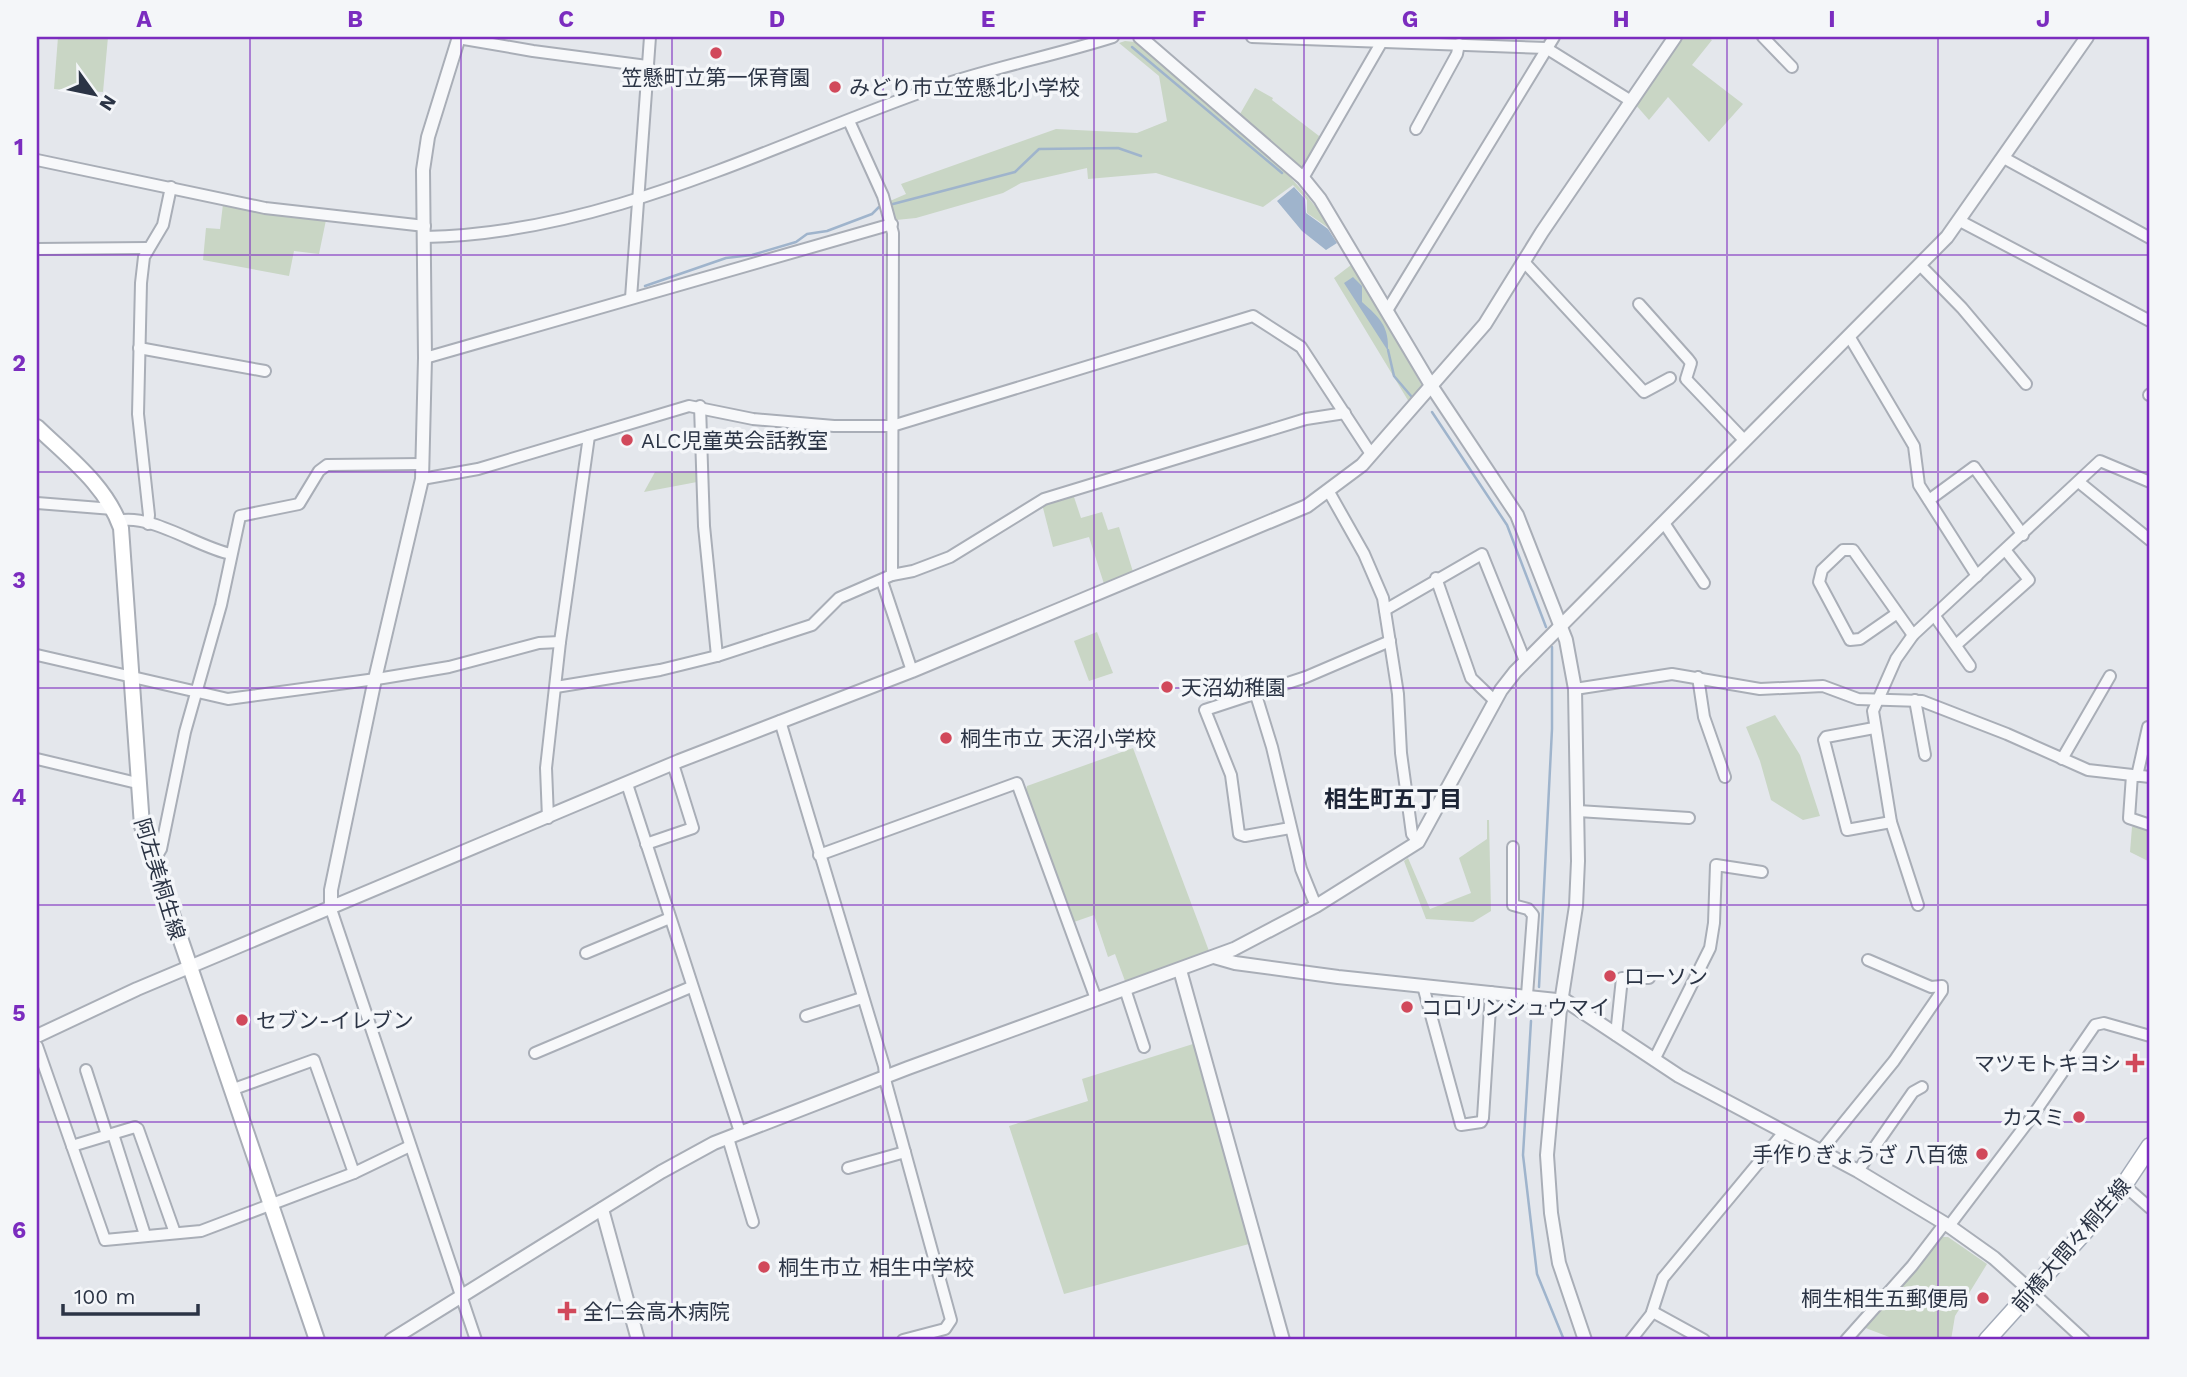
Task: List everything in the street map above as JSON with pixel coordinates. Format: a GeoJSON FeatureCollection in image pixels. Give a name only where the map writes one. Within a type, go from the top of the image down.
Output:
{"type":"FeatureCollection","features":[{"type":"Feature","properties":{"kind":"main road","name":"阿左美桐生線"},"geometry":{"type":"LineString","coordinates":[[37,427],[99,488],[116,515],[125,554],[136,783],[142,826],[152,864],[317,1340]]}},
{"type":"Feature","properties":{"kind":"main road","name":"前橋大間々桐生線"},"geometry":{"type":"LineString","coordinates":[[1987,1340],[2125,1186],[2150,1146]]}},
{"type":"Feature","properties":{"kind":"street"},"geometry":{"type":"LineString","coordinates":[[476,1340],[331,909],[331,890],[375,679],[422,479],[425,358],[423,170],[426,146],[458,37],[648,66]]}},
{"type":"Feature","properties":{"kind":"street"},"geometry":{"type":"LineString","coordinates":[[631,298],[650,37]]}},
{"type":"Feature","properties":{"kind":"street"},"geometry":{"type":"LineString","coordinates":[[37,160],[265,208],[425,232],[514,227],[637,200],[941,86],[1113,37]]}},
{"type":"Feature","properties":{"kind":"street"},"geometry":{"type":"LineString","coordinates":[[1140,37],[1303,178],[1346,238],[1432,387],[1517,515],[1561,626],[1575,689],[1578,811],[1576,906],[1561,999],[1550,1104],[1548,1178],[1559,1263],[1585,1340]]}},
{"type":"Feature","properties":{"kind":"street"},"geometry":{"type":"LineString","coordinates":[[1252,37],[1383,39],[1546,48],[1631,101]]}},
{"type":"Feature","properties":{"kind":"street"},"geometry":{"type":"LineString","coordinates":[[1388,309],[1553,37]]}},
{"type":"Feature","properties":{"kind":"street"},"geometry":{"type":"LineString","coordinates":[[37,1036],[188,968],[673,764],[912,671],[1288,516],[1329,492],[1371,454],[1485,324],[1675,37]]}},
{"type":"Feature","properties":{"kind":"street"},"geometry":{"type":"LineString","coordinates":[[1763,37],[1792,67]]}},
{"type":"Feature","properties":{"kind":"street"},"geometry":{"type":"LineString","coordinates":[[391,1340],[678,1162],[734,1135],[885,1077],[1214,957],[1273,930],[1316,906],[1418,842],[1495,701],[1525,661],[1920,265],[1960,220],[2087,37]]}},
{"type":"Feature","properties":{"kind":"street"},"geometry":{"type":"LineString","coordinates":[[1303,178],[1383,39]]}},
{"type":"Feature","properties":{"kind":"street"},"geometry":{"type":"LineString","coordinates":[[1416,129],[1457,54],[1459,44]]}},
{"type":"Feature","properties":{"kind":"street"},"geometry":{"type":"LineString","coordinates":[[849,121],[883,196],[892,224],[892,426],[887,578],[912,671]]}},
{"type":"Feature","properties":{"kind":"street"},"geometry":{"type":"LineString","coordinates":[[2004,158],[2150,239]]}},
{"type":"Feature","properties":{"kind":"street"},"geometry":{"type":"LineString","coordinates":[[148,524],[138,414],[142,264],[148,248],[163,225],[171,187]]}},
{"type":"Feature","properties":{"kind":"street"},"geometry":{"type":"LineString","coordinates":[[1960,220],[2150,321]]}},
{"type":"Feature","properties":{"kind":"street"},"geometry":{"type":"LineString","coordinates":[[425,358],[892,224]]}},
{"type":"Feature","properties":{"kind":"street"},"geometry":{"type":"LineString","coordinates":[[37,249],[148,248]]}},
{"type":"Feature","properties":{"kind":"street"},"geometry":{"type":"LineString","coordinates":[[1524,262],[1644,391],[1670,378]]}},
{"type":"Feature","properties":{"kind":"street"},"geometry":{"type":"LineString","coordinates":[[1920,265],[1962,308],[2026,384]]}},
{"type":"Feature","properties":{"kind":"street"},"geometry":{"type":"LineString","coordinates":[[1639,304],[1691,363],[1686,379],[1745,441]]}},
{"type":"Feature","properties":{"kind":"street"},"geometry":{"type":"LineString","coordinates":[[422,479],[478,469],[684,407],[699,407],[753,419],[834,426],[892,426],[1253,316],[1301,347],[1371,454]]}},
{"type":"Feature","properties":{"kind":"street"},"geometry":{"type":"LineString","coordinates":[[1849,336],[1914,446],[1917,480],[1977,576]]}},
{"type":"Feature","properties":{"kind":"street"},"geometry":{"type":"LineString","coordinates":[[139,348],[265,371]]}},
{"type":"Feature","properties":{"kind":"street"},"geometry":{"type":"LineString","coordinates":[[699,407],[704,526],[717,656]]}},
{"type":"Feature","properties":{"kind":"street"},"geometry":{"type":"LineString","coordinates":[[556,687],[660,670],[717,656],[812,625],[839,598],[887,578],[950,557],[1056,495],[1295,422],[1345,413]]}},
{"type":"Feature","properties":{"kind":"street"},"geometry":{"type":"LineString","coordinates":[[548,818],[546,768],[560,642],[589,436]]}},
{"type":"Feature","properties":{"kind":"street"},"geometry":{"type":"LineString","coordinates":[[1918,905],[1891,822],[1874,728],[1877,700],[1896,659],[1913,635],[2080,483],[2100,461],[2150,482]]}},
{"type":"Feature","properties":{"kind":"street"},"geometry":{"type":"LineString","coordinates":[[152,864],[161,849],[183,741],[221,605],[240,516],[295,506],[306,496],[319,471],[327,465],[423,464]]}},
{"type":"Feature","properties":{"kind":"street"},"geometry":{"type":"LineString","coordinates":[[1930,499],[1974,467],[2023,535]]}},
{"type":"Feature","properties":{"kind":"street"},"geometry":{"type":"LineString","coordinates":[[2080,483],[2150,540]]}},
{"type":"Feature","properties":{"kind":"street"},"geometry":{"type":"LineString","coordinates":[[1329,492],[1364,554],[1385,610],[1398,694],[1401,753],[1412,834],[1418,842]]}},
{"type":"Feature","properties":{"kind":"street"},"geometry":{"type":"LineString","coordinates":[[37,503],[116,515],[231,554]]}},
{"type":"Feature","properties":{"kind":"street"},"geometry":{"type":"LineString","coordinates":[[1664,523],[1704,583]]}},
{"type":"Feature","properties":{"kind":"street"},"geometry":{"type":"LineString","coordinates":[[1896,614],[1860,639],[1850,640],[1819,582],[1820,574],[1843,550],[1850,548],[1913,635]]}},
{"type":"Feature","properties":{"kind":"street"},"geometry":{"type":"LineString","coordinates":[[1956,645],[2029,580],[2006,551]]}},
{"type":"Feature","properties":{"kind":"street"},"geometry":{"type":"LineString","coordinates":[[1385,610],[1482,554],[1525,661]]}},
{"type":"Feature","properties":{"kind":"street"},"geometry":{"type":"LineString","coordinates":[[1436,579],[1471,678],[1495,701]]}},
{"type":"Feature","properties":{"kind":"street"},"geometry":{"type":"LineString","coordinates":[[1934,615],[1970,666]]}},
{"type":"Feature","properties":{"kind":"street"},"geometry":{"type":"LineString","coordinates":[[1290,828],[1245,836],[1239,834],[1231,775],[1205,710],[1306,677],[1390,641]]}},
{"type":"Feature","properties":{"kind":"street"},"geometry":{"type":"LineString","coordinates":[[37,655],[131,678],[234,698],[449,667],[539,643],[560,642]]}},
{"type":"Feature","properties":{"kind":"street"},"geometry":{"type":"LineString","coordinates":[[1575,689],[1667,674],[1760,689],[1823,686],[1850,698],[1915,700],[1966,717],[2088,770],[2150,777]]}},
{"type":"Feature","properties":{"kind":"street"},"geometry":{"type":"LineString","coordinates":[[2062,759],[2110,676]]}},
{"type":"Feature","properties":{"kind":"street"},"geometry":{"type":"LineString","coordinates":[[1698,677],[1704,717],[1725,778]]}},
{"type":"Feature","properties":{"kind":"street"},"geometry":{"type":"LineString","coordinates":[[1256,695],[1272,747],[1290,828],[1316,906]]}},
{"type":"Feature","properties":{"kind":"street"},"geometry":{"type":"LineString","coordinates":[[1915,700],[1926,755]]}},
{"type":"Feature","properties":{"kind":"street"},"geometry":{"type":"LineString","coordinates":[[780,721],[885,1077],[951,1320],[945,1329],[903,1340]]}},
{"type":"Feature","properties":{"kind":"street"},"geometry":{"type":"LineString","coordinates":[[2148,727],[2134,775],[2129,818],[2150,825]]}},
{"type":"Feature","properties":{"kind":"street"},"geometry":{"type":"LineString","coordinates":[[1874,728],[1826,737],[1824,740],[1847,830],[1891,822]]}},
{"type":"Feature","properties":{"kind":"street"},"geometry":{"type":"LineString","coordinates":[[37,759],[136,783]]}},
{"type":"Feature","properties":{"kind":"street"},"geometry":{"type":"LineString","coordinates":[[646,844],[694,828],[673,764]]}},
{"type":"Feature","properties":{"kind":"street"},"geometry":{"type":"LineString","coordinates":[[819,855],[1017,783],[1096,999]]}},
{"type":"Feature","properties":{"kind":"street"},"geometry":{"type":"LineString","coordinates":[[627,784],[734,1135],[753,1222]]}},
{"type":"Feature","properties":{"kind":"street"},"geometry":{"type":"LineString","coordinates":[[1578,811],[1689,818]]}},
{"type":"Feature","properties":{"kind":"street"},"geometry":{"type":"LineString","coordinates":[[1513,847],[1513,905],[1528,909],[1533,915],[1527,995]]}},
{"type":"Feature","properties":{"kind":"street"},"geometry":{"type":"LineString","coordinates":[[1654,1060],[1710,948],[1714,923],[1716,865],[1762,872]]}},
{"type":"Feature","properties":{"kind":"street"},"geometry":{"type":"LineString","coordinates":[[586,953],[670,918]]}},
{"type":"Feature","properties":{"kind":"street"},"geometry":{"type":"LineString","coordinates":[[1214,957],[1235,963],[1423,986],[1561,999],[1654,1060],[1858,1171],[1947,1224],[1994,1258],[2084,1340]]}},
{"type":"Feature","properties":{"kind":"street"},"geometry":{"type":"LineString","coordinates":[[1820,1152],[1889,1068],[1942,991],[1942,986],[1931,986],[1868,960]]}},
{"type":"Feature","properties":{"kind":"street"},"geometry":{"type":"LineString","coordinates":[[1180,970],[1283,1340]]}},
{"type":"Feature","properties":{"kind":"street"},"geometry":{"type":"LineString","coordinates":[[1616,1035],[1622,978],[1649,978]]}},
{"type":"Feature","properties":{"kind":"street"},"geometry":{"type":"LineString","coordinates":[[1423,986],[1461,1125],[1466,1126],[1481,1122],[1483,1118],[1491,992]]}},
{"type":"Feature","properties":{"kind":"street"},"geometry":{"type":"LineString","coordinates":[[535,1053],[691,987]]}},
{"type":"Feature","properties":{"kind":"street"},"geometry":{"type":"LineString","coordinates":[[1125,989],[1144,1047]]}},
{"type":"Feature","properties":{"kind":"street"},"geometry":{"type":"LineString","coordinates":[[806,1016],[862,998]]}},
{"type":"Feature","properties":{"kind":"street"},"geometry":{"type":"LineString","coordinates":[[1846,1340],[1947,1224],[2031,1118],[2095,1025],[2104,1023],[2150,1035]]}},
{"type":"Feature","properties":{"kind":"street"},"geometry":{"type":"LineString","coordinates":[[37,1046],[105,1240],[201,1231],[354,1173],[410,1146]]}},
{"type":"Feature","properties":{"kind":"street"},"geometry":{"type":"LineString","coordinates":[[231,1090],[314,1060],[354,1173]]}},
{"type":"Feature","properties":{"kind":"street"},"geometry":{"type":"LineString","coordinates":[[86,1070],[145,1235]]}},
{"type":"Feature","properties":{"kind":"street"},"geometry":{"type":"LineString","coordinates":[[1858,1171],[1913,1092],[1922,1087]]}},
{"type":"Feature","properties":{"kind":"street"},"geometry":{"type":"LineString","coordinates":[[72,1146],[135,1128],[141,1133],[175,1233]]}},
{"type":"Feature","properties":{"kind":"street"},"geometry":{"type":"LineString","coordinates":[[1631,1340],[1652,1312],[1663,1278],[1784,1132]]}},
{"type":"Feature","properties":{"kind":"street"},"geometry":{"type":"LineString","coordinates":[[848,1168],[905,1152]]}},
{"type":"Feature","properties":{"kind":"street"},"geometry":{"type":"LineString","coordinates":[[2125,1186],[2150,1209]]}},
{"type":"Feature","properties":{"kind":"street"},"geometry":{"type":"LineString","coordinates":[[602,1209],[638,1340]]}},
{"type":"Feature","properties":{"kind":"street"},"geometry":{"type":"LineString","coordinates":[[1652,1312],[1704,1340]]}},
{"type":"Feature","properties":{"kind":"green space"},"geometry":{"type":"Polygon","coordinates":[[[58,37],[108,37],[103,92],[54,89],[58,37]]]}},
{"type":"Feature","properties":{"kind":"green space"},"geometry":{"type":"Polygon","coordinates":[[[1682,37],[1707,37],[1712,40],[1692,65],[1743,104],[1709,142],[1668,97],[1649,120],[1635,104],[1682,37]]]}},
{"type":"Feature","properties":{"kind":"green space"},"geometry":{"type":"Polygon","coordinates":[[[1135,42],[1241,130],[1281,168],[1318,210],[1351,258],[1421,384],[1421,389],[1409,402],[1334,278],[1351,265],[1330,229],[1307,213],[1307,200],[1293,185],[1263,207],[1156,173],[1088,179],[1087,168],[1021,183],[1003,193],[916,218],[896,220],[890,201],[906,194],[901,184],[1056,129],[1137,133],[1167,121],[1159,76],[1119,43],[1135,42]]]}},
{"type":"Feature","properties":{"kind":"green space"},"geometry":{"type":"Polygon","coordinates":[[[1255,88],[1273,98],[1272,100],[1323,139],[1305,170],[1300,170],[1240,114],[1255,88]]]}},
{"type":"Feature","properties":{"kind":"green space"},"geometry":{"type":"Polygon","coordinates":[[[223,204],[326,220],[319,254],[294,251],[289,276],[203,260],[206,228],[220,229],[223,204]]]}},
{"type":"Feature","properties":{"kind":"green space"},"geometry":{"type":"Polygon","coordinates":[[[697,471],[697,482],[644,492],[655,472],[697,471]]]}},
{"type":"Feature","properties":{"kind":"green space"},"geometry":{"type":"Polygon","coordinates":[[[1073,494],[1081,518],[1102,512],[1108,530],[1119,527],[1134,575],[1105,587],[1089,537],[1053,547],[1042,504],[1073,494]]]}},
{"type":"Feature","properties":{"kind":"green space"},"geometry":{"type":"Polygon","coordinates":[[[1097,632],[1113,673],[1089,681],[1074,641],[1097,632]]]}},
{"type":"Feature","properties":{"kind":"green space"},"geometry":{"type":"Polygon","coordinates":[[[1775,715],[1800,755],[1820,816],[1803,820],[1771,800],[1760,761],[1746,727],[1775,715]]]}},
{"type":"Feature","properties":{"kind":"green space"},"geometry":{"type":"Polygon","coordinates":[[[1133,748],[1209,951],[1125,981],[1115,954],[1108,957],[1094,915],[1074,922],[1026,790],[1027,786],[1133,748]]]}},
{"type":"Feature","properties":{"kind":"green space"},"geometry":{"type":"Polygon","coordinates":[[[1487,820],[1491,911],[1473,922],[1426,919],[1404,861],[1408,858],[1430,909],[1471,893],[1459,858],[1487,839],[1487,820]]]}},
{"type":"Feature","properties":{"kind":"green space"},"geometry":{"type":"Polygon","coordinates":[[[2140,823],[2150,829],[2150,862],[2130,852],[2132,827],[2140,823]]]}},
{"type":"Feature","properties":{"kind":"green space"},"geometry":{"type":"Polygon","coordinates":[[[1193,1044],[1249,1244],[1064,1294],[1009,1126],[1088,1101],[1082,1079],[1193,1044]]]}},
{"type":"Feature","properties":{"kind":"green space"},"geometry":{"type":"Polygon","coordinates":[[[1940,1237],[1948,1237],[1987,1264],[1955,1316],[1951,1340],[1897,1340],[1863,1327],[1940,1237]]]}},
{"type":"Feature","properties":{"kind":"water"},"geometry":{"type":"Polygon","coordinates":[[[1294,187],[1305,199],[1306,213],[1328,229],[1337,243],[1326,250],[1302,231],[1277,201],[1294,187]]]}},
{"type":"Feature","properties":{"kind":"water"},"geometry":{"type":"Polygon","coordinates":[[[1353,277],[1362,286],[1362,302],[1385,329],[1388,351],[1344,283],[1353,277]]]}},
{"type":"Feature","properties":{"kind":"waterway"},"geometry":{"type":"LineString","coordinates":[[1132,47],[1282,173]]}},
{"type":"Feature","properties":{"kind":"waterway"},"geometry":{"type":"LineString","coordinates":[[893,204],[1015,172],[1039,149],[1118,148],[1141,156]]}},
{"type":"Feature","properties":{"kind":"waterway"},"geometry":{"type":"LineString","coordinates":[[645,286],[726,258],[752,255],[796,242],[807,234],[827,231],[872,214],[879,207]]}},
{"type":"Feature","properties":{"kind":"waterway"},"geometry":{"type":"LineString","coordinates":[[1388,350],[1394,376],[1411,396]]}},
{"type":"Feature","properties":{"kind":"waterway"},"geometry":{"type":"LineString","coordinates":[[1432,412],[1507,525],[1546,627]]}},
{"type":"Feature","properties":{"kind":"waterway"},"geometry":{"type":"LineString","coordinates":[[1539,987],[1552,729],[1552,647]]}},
{"type":"Feature","properties":{"kind":"waterway"},"geometry":{"type":"LineString","coordinates":[[1531,1021],[1523,1155],[1537,1274],[1564,1340]]}},
{"type":"Feature","properties":{"kind":"place","name":"笠懸町立第一保育園"},"geometry":{"type":"Point","coordinates":[716,53]}},
{"type":"Feature","properties":{"kind":"place","name":"みどり市立笠懸北小学校"},"geometry":{"type":"Point","coordinates":[835,87]}},
{"type":"Feature","properties":{"kind":"place","name":"ALC児童英会話教室"},"geometry":{"type":"Point","coordinates":[627,440]}},
{"type":"Feature","properties":{"kind":"place","name":"天沼幼稚園"},"geometry":{"type":"Point","coordinates":[1167,687]}},
{"type":"Feature","properties":{"kind":"place","name":"桐生市立 天沼小学校"},"geometry":{"type":"Point","coordinates":[946,738]}},
{"type":"Feature","properties":{"kind":"place","name":"ローソン"},"geometry":{"type":"Point","coordinates":[1610,976]}},
{"type":"Feature","properties":{"kind":"place","name":"コロリンシュウマイ"},"geometry":{"type":"Point","coordinates":[1407,1007]}},
{"type":"Feature","properties":{"kind":"place","name":"セブン-イレブン"},"geometry":{"type":"Point","coordinates":[242,1020]}},
{"type":"Feature","properties":{"kind":"place","name":"マツモトキヨシ"},"geometry":{"type":"Point","coordinates":[2135,1063]}},
{"type":"Feature","properties":{"kind":"place","name":"カスミ"},"geometry":{"type":"Point","coordinates":[2079,1117]}},
{"type":"Feature","properties":{"kind":"place","name":"手作りぎょうざ 八百徳"},"geometry":{"type":"Point","coordinates":[1982,1154]}},
{"type":"Feature","properties":{"kind":"place","name":"桐生市立 相生中学校"},"geometry":{"type":"Point","coordinates":[764,1267]}},
{"type":"Feature","properties":{"kind":"place","name":"桐生相生五郵便局"},"geometry":{"type":"Point","coordinates":[1983,1298]}},
{"type":"Feature","properties":{"kind":"place","name":"全仁会高木病院"},"geometry":{"type":"Point","coordinates":[567,1311]}},
{"type":"Feature","properties":{"kind":"district","name":"相生町五丁目"},"geometry":{"type":"Point","coordinates":[1393,799]}}]}
